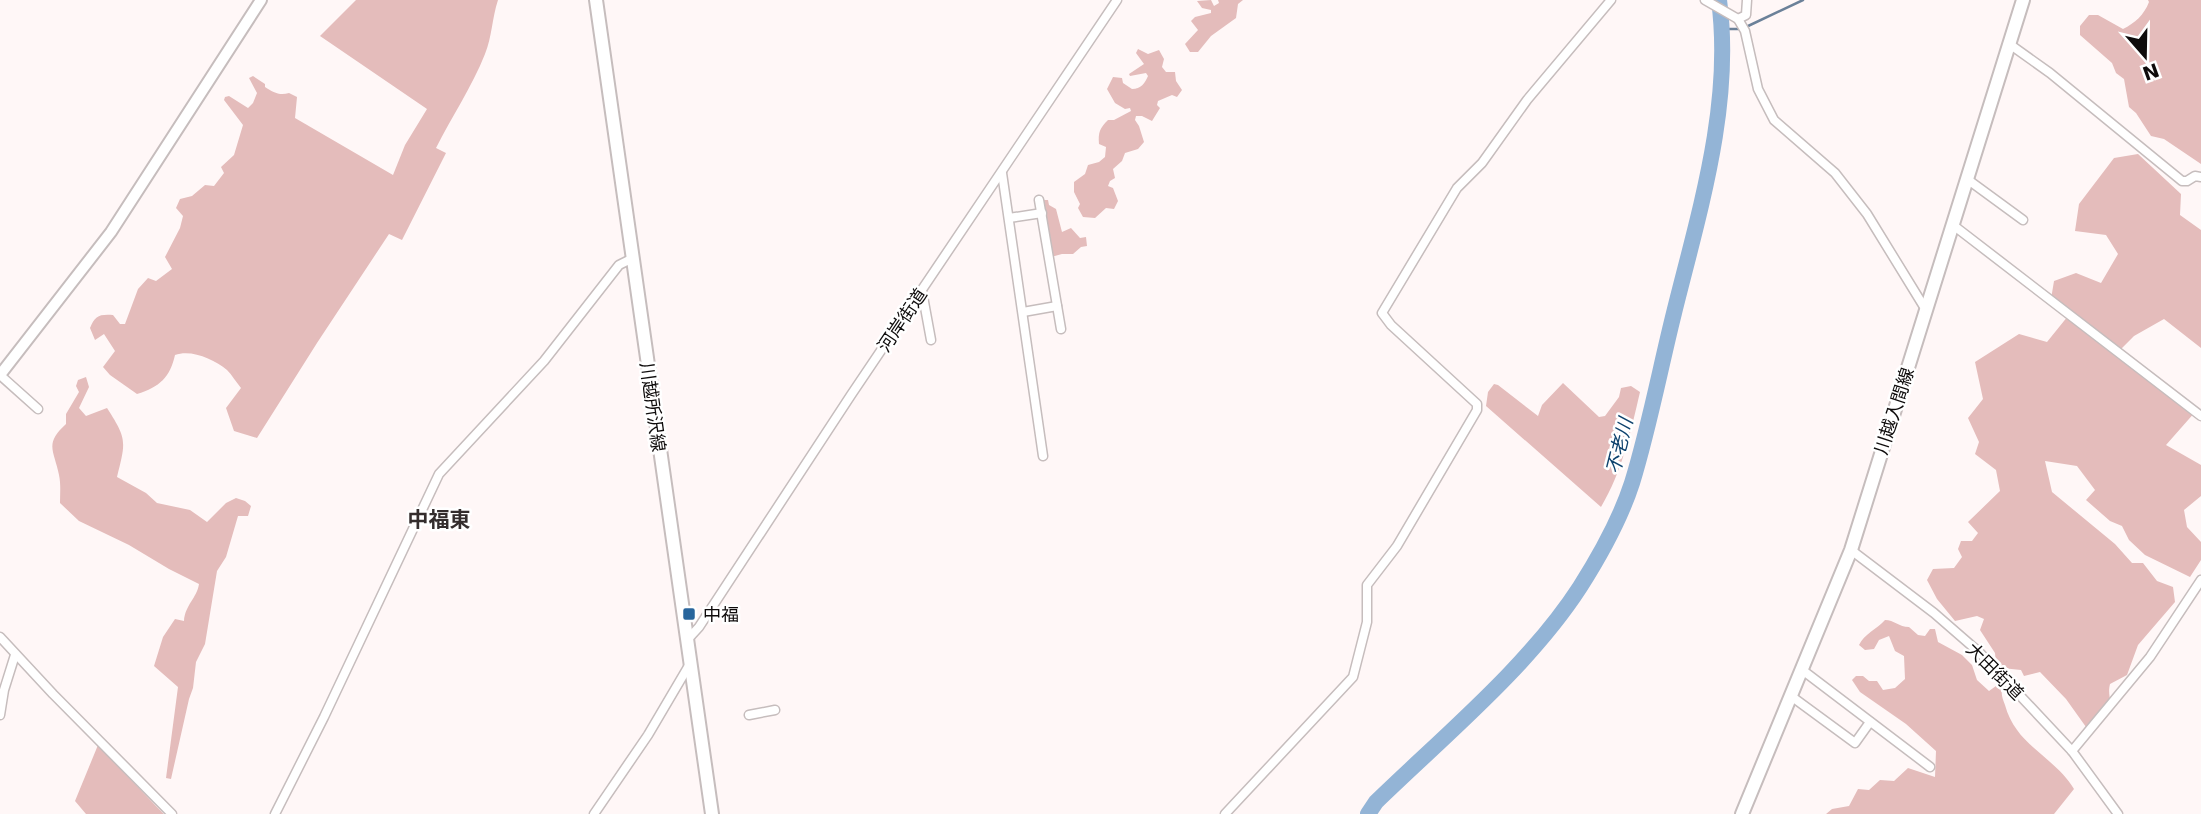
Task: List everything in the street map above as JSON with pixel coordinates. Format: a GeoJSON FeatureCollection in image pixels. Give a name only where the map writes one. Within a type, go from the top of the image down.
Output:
{"type":"FeatureCollection","features":[{"type":"Feature","properties":{"kind":"main road","name":"川越所沢線"},"geometry":{"type":"LineString","coordinates":[[596,0],[712,814]]}},
{"type":"Feature","properties":{"kind":"main road","name":"川越入間線"},"geometry":{"type":"LineString","coordinates":[[1742,814],[1850,550],[2023,0]]}},
{"type":"Feature","properties":{"kind":"street"},"geometry":{"type":"LineString","coordinates":[[38,409],[0,375],[111,232],[261,0]]}},
{"type":"Feature","properties":{"kind":"street","name":"河岸街道"},"geometry":{"type":"LineString","coordinates":[[688,639],[699,627],[1117,0]]}},
{"type":"Feature","properties":{"kind":"street"},"geometry":{"type":"LineString","coordinates":[[1225,814],[1353,677],[1367,622],[1367,585],[1405,533],[1477,410],[1477,404],[1391,325],[1382,313],[1457,188],[1482,163],[1527,100],[1611,0]]}},
{"type":"Feature","properties":{"kind":"street"},"geometry":{"type":"LineString","coordinates":[[1705,0],[1738,19],[1745,31],[1758,89],[1774,120],[1835,173],[1874,225],[1926,310]]}},
{"type":"Feature","properties":{"kind":"street"},"geometry":{"type":"LineString","coordinates":[[1738,19],[1746,15],[1747,0]]}},
{"type":"Feature","properties":{"kind":"street"},"geometry":{"type":"LineString","coordinates":[[2008,43],[2050,73],[2182,181],[2195,176],[2201,177]]}},
{"type":"Feature","properties":{"kind":"street"},"geometry":{"type":"LineString","coordinates":[[1002,173],[1043,456]]}},
{"type":"Feature","properties":{"kind":"street"},"geometry":{"type":"LineString","coordinates":[[1967,179],[2023,220]]}},
{"type":"Feature","properties":{"kind":"street"},"geometry":{"type":"LineString","coordinates":[[1039,200],[1060,329]]}},
{"type":"Feature","properties":{"kind":"street"},"geometry":{"type":"LineString","coordinates":[[1009,218],[1042,213]]}},
{"type":"Feature","properties":{"kind":"street"},"geometry":{"type":"LineString","coordinates":[[1953,225],[2201,416]]}},
{"type":"Feature","properties":{"kind":"street"},"geometry":{"type":"LineString","coordinates":[[275,814],[439,474],[544,361],[619,265],[633,258]]}},
{"type":"Feature","properties":{"kind":"street"},"geometry":{"type":"LineString","coordinates":[[922,292],[931,340]]}},
{"type":"Feature","properties":{"kind":"street"},"geometry":{"type":"LineString","coordinates":[[1023,312],[1057,306]]}},
{"type":"Feature","properties":{"kind":"street","name":"大田街道"},"geometry":{"type":"LineString","coordinates":[[1850,550],[1934,613],[1980,653],[2072,751],[2118,814]]}},
{"type":"Feature","properties":{"kind":"street"},"geometry":{"type":"LineString","coordinates":[[2072,751],[2150,657],[2201,580]]}},
{"type":"Feature","properties":{"kind":"street"},"geometry":{"type":"LineString","coordinates":[[0,638],[173,814]]}},
{"type":"Feature","properties":{"kind":"street"},"geometry":{"type":"LineString","coordinates":[[0,715],[4,690],[15,655]]}},
{"type":"Feature","properties":{"kind":"street"},"geometry":{"type":"LineString","coordinates":[[594,814],[648,735],[691,662]]}},
{"type":"Feature","properties":{"kind":"street"},"geometry":{"type":"LineString","coordinates":[[1801,669],[1930,767]]}},
{"type":"Feature","properties":{"kind":"street"},"geometry":{"type":"LineString","coordinates":[[1791,696],[1855,743],[1870,722]]}},
{"type":"Feature","properties":{"kind":"street"},"geometry":{"type":"LineString","coordinates":[[749,715],[775,710]]}},
{"type":"Feature","properties":{"kind":"shaded area"},"geometry":{"type":"Polygon","coordinates":[[[356,0],[498,0],[485,54],[436,148],[446,153],[402,240],[389,234],[257,438],[234,431],[226,408],[241,388],[227,370],[202,356],[188,353],[175,355],[163,380],[137,394],[103,367],[115,351],[104,334],[95,340],[90,328],[96,318],[104,315],[113,315],[120,324],[125,324],[138,289],[148,278],[156,281],[172,269],[165,257],[180,228],[183,216],[176,208],[180,199],[192,196],[205,185],[214,186],[224,173],[221,167],[234,155],[243,125],[224,100],[225,97],[229,96],[248,108],[257,93],[249,78],[253,76],[273,92],[289,93],[297,97],[295,118],[393,175],[405,145],[427,109],[320,36],[356,0]]]}},
{"type":"Feature","properties":{"kind":"shaded area"},"geometry":{"type":"Polygon","coordinates":[[[1211,0],[1214,6],[1219,3],[1218,0],[1243,0],[1238,4],[1236,18],[1211,36],[1198,52],[1190,52],[1185,44],[1198,30],[1191,21],[1195,17],[1211,13],[1211,10],[1202,8],[1197,1],[1211,0]]]}},
{"type":"Feature","properties":{"kind":"shaded area"},"geometry":{"type":"Polygon","coordinates":[[[2148,0],[2201,0],[2201,164],[2164,139],[2151,136],[2129,107],[2124,79],[2116,73],[2112,63],[2080,35],[2080,26],[2089,15],[2098,15],[2123,29],[2142,15],[2148,0]]]}},
{"type":"Feature","properties":{"kind":"shaded area"},"geometry":{"type":"Polygon","coordinates":[[[1138,49],[1148,54],[1159,50],[1164,59],[1162,67],[1166,72],[1175,72],[1176,81],[1182,90],[1177,97],[1172,95],[1158,101],[1160,108],[1152,121],[1136,116],[1135,120],[1144,142],[1138,149],[1125,153],[1122,161],[1113,169],[1115,178],[1108,186],[1113,188],[1118,201],[1114,209],[1106,208],[1095,218],[1083,217],[1078,208],[1080,204],[1074,192],[1074,182],[1085,174],[1088,165],[1105,157],[1106,147],[1099,144],[1099,133],[1103,125],[1108,120],[1114,120],[1131,111],[1130,108],[1125,109],[1115,103],[1107,89],[1113,77],[1122,78],[1123,83],[1132,89],[1140,87],[1147,79],[1146,73],[1129,74],[1144,64],[1136,53],[1138,49]]]}},
{"type":"Feature","properties":{"kind":"shaded area"},"geometry":{"type":"Polygon","coordinates":[[[2138,154],[2181,194],[2180,215],[2201,230],[2201,348],[2164,319],[2134,336],[2119,351],[2196,411],[2166,445],[2201,465],[2201,496],[2184,510],[2187,527],[2201,542],[2201,560],[2190,577],[2145,555],[2129,540],[2122,526],[2110,521],[2086,500],[2095,490],[2077,466],[2045,461],[2052,492],[2115,544],[2132,563],[2143,563],[2157,581],[2173,587],[2175,602],[2138,645],[2127,675],[2110,684],[2108,710],[2095,730],[2086,727],[2066,699],[2040,672],[2024,676],[2021,670],[2002,668],[1996,663],[1995,653],[1980,630],[1984,619],[1977,616],[1955,621],[1937,599],[1927,580],[1933,569],[1954,568],[1962,557],[1958,549],[1961,541],[1972,541],[1978,533],[1968,522],[2000,491],[1996,470],[1975,454],[1979,442],[1968,418],[1983,399],[1975,362],[2019,334],[2047,342],[2068,316],[2051,299],[2054,281],[2076,273],[2101,283],[2118,254],[2106,235],[2075,231],[2079,204],[2114,158],[2138,154]]]}},
{"type":"Feature","properties":{"kind":"shaded area"},"geometry":{"type":"Polygon","coordinates":[[[1042,200],[1048,200],[1049,205],[1056,209],[1062,232],[1071,228],[1080,238],[1086,237],[1087,246],[1081,247],[1073,254],[1051,257],[1051,247],[1038,226],[1042,200]]]}},
{"type":"Feature","properties":{"kind":"shaded area"},"geometry":{"type":"Polygon","coordinates":[[[86,377],[89,387],[79,408],[86,416],[107,408],[121,434],[123,448],[117,477],[146,493],[157,503],[190,510],[207,522],[226,503],[236,498],[251,506],[248,516],[238,516],[226,557],[217,571],[205,644],[196,662],[193,688],[171,779],[166,778],[178,687],[154,666],[163,637],[175,619],[184,621],[186,610],[199,584],[79,521],[60,503],[60,478],[52,448],[53,442],[66,424],[66,414],[79,392],[76,386],[78,380],[86,377]]]}},
{"type":"Feature","properties":{"kind":"shaded area"},"geometry":{"type":"Polygon","coordinates":[[[1563,383],[1599,417],[1605,416],[1619,397],[1621,388],[1631,386],[1640,392],[1620,466],[1601,507],[1486,406],[1488,392],[1494,384],[1538,416],[1542,405],[1563,383]]]}},
{"type":"Feature","properties":{"kind":"shaded area"},"geometry":{"type":"Polygon","coordinates":[[[1885,620],[1909,627],[1918,635],[1925,636],[1930,629],[1935,629],[1938,642],[1962,655],[1972,665],[1977,680],[1989,691],[1996,686],[2002,689],[2010,719],[2018,731],[2074,789],[2054,814],[1826,814],[1832,809],[1849,806],[1858,789],[1869,790],[1880,780],[1894,781],[1908,768],[1935,777],[1936,751],[1906,724],[1860,692],[1852,680],[1856,676],[1863,676],[1869,681],[1877,681],[1883,690],[1895,688],[1905,679],[1904,656],[1895,651],[1889,636],[1879,640],[1874,649],[1865,650],[1859,645],[1885,620]]]}},
{"type":"Feature","properties":{"kind":"shaded area"},"geometry":{"type":"Polygon","coordinates":[[[98,745],[164,814],[86,814],[75,801],[98,745]]]}},
{"type":"Feature","properties":{"kind":"waterway","name":"不老川"},"geometry":{"type":"LineString","coordinates":[[1368,814],[1376,802],[1484,699],[1536,645],[1580,587],[1622,510],[1644,441],[1711,158],[1721,79],[1719,0]]}},
{"type":"Feature","properties":{"kind":"waterway"},"geometry":{"type":"LineString","coordinates":[[1746,27],[1803,0]]}},
{"type":"Feature","properties":{"kind":"waterway"},"geometry":{"type":"LineString","coordinates":[[1721,29],[1740,29]]}},
{"type":"Feature","properties":{"kind":"place","name":"中福"},"geometry":{"type":"Point","coordinates":[689,614]}},
{"type":"Feature","properties":{"kind":"district","name":"中福東"},"geometry":{"type":"Point","coordinates":[439,520]}}]}
